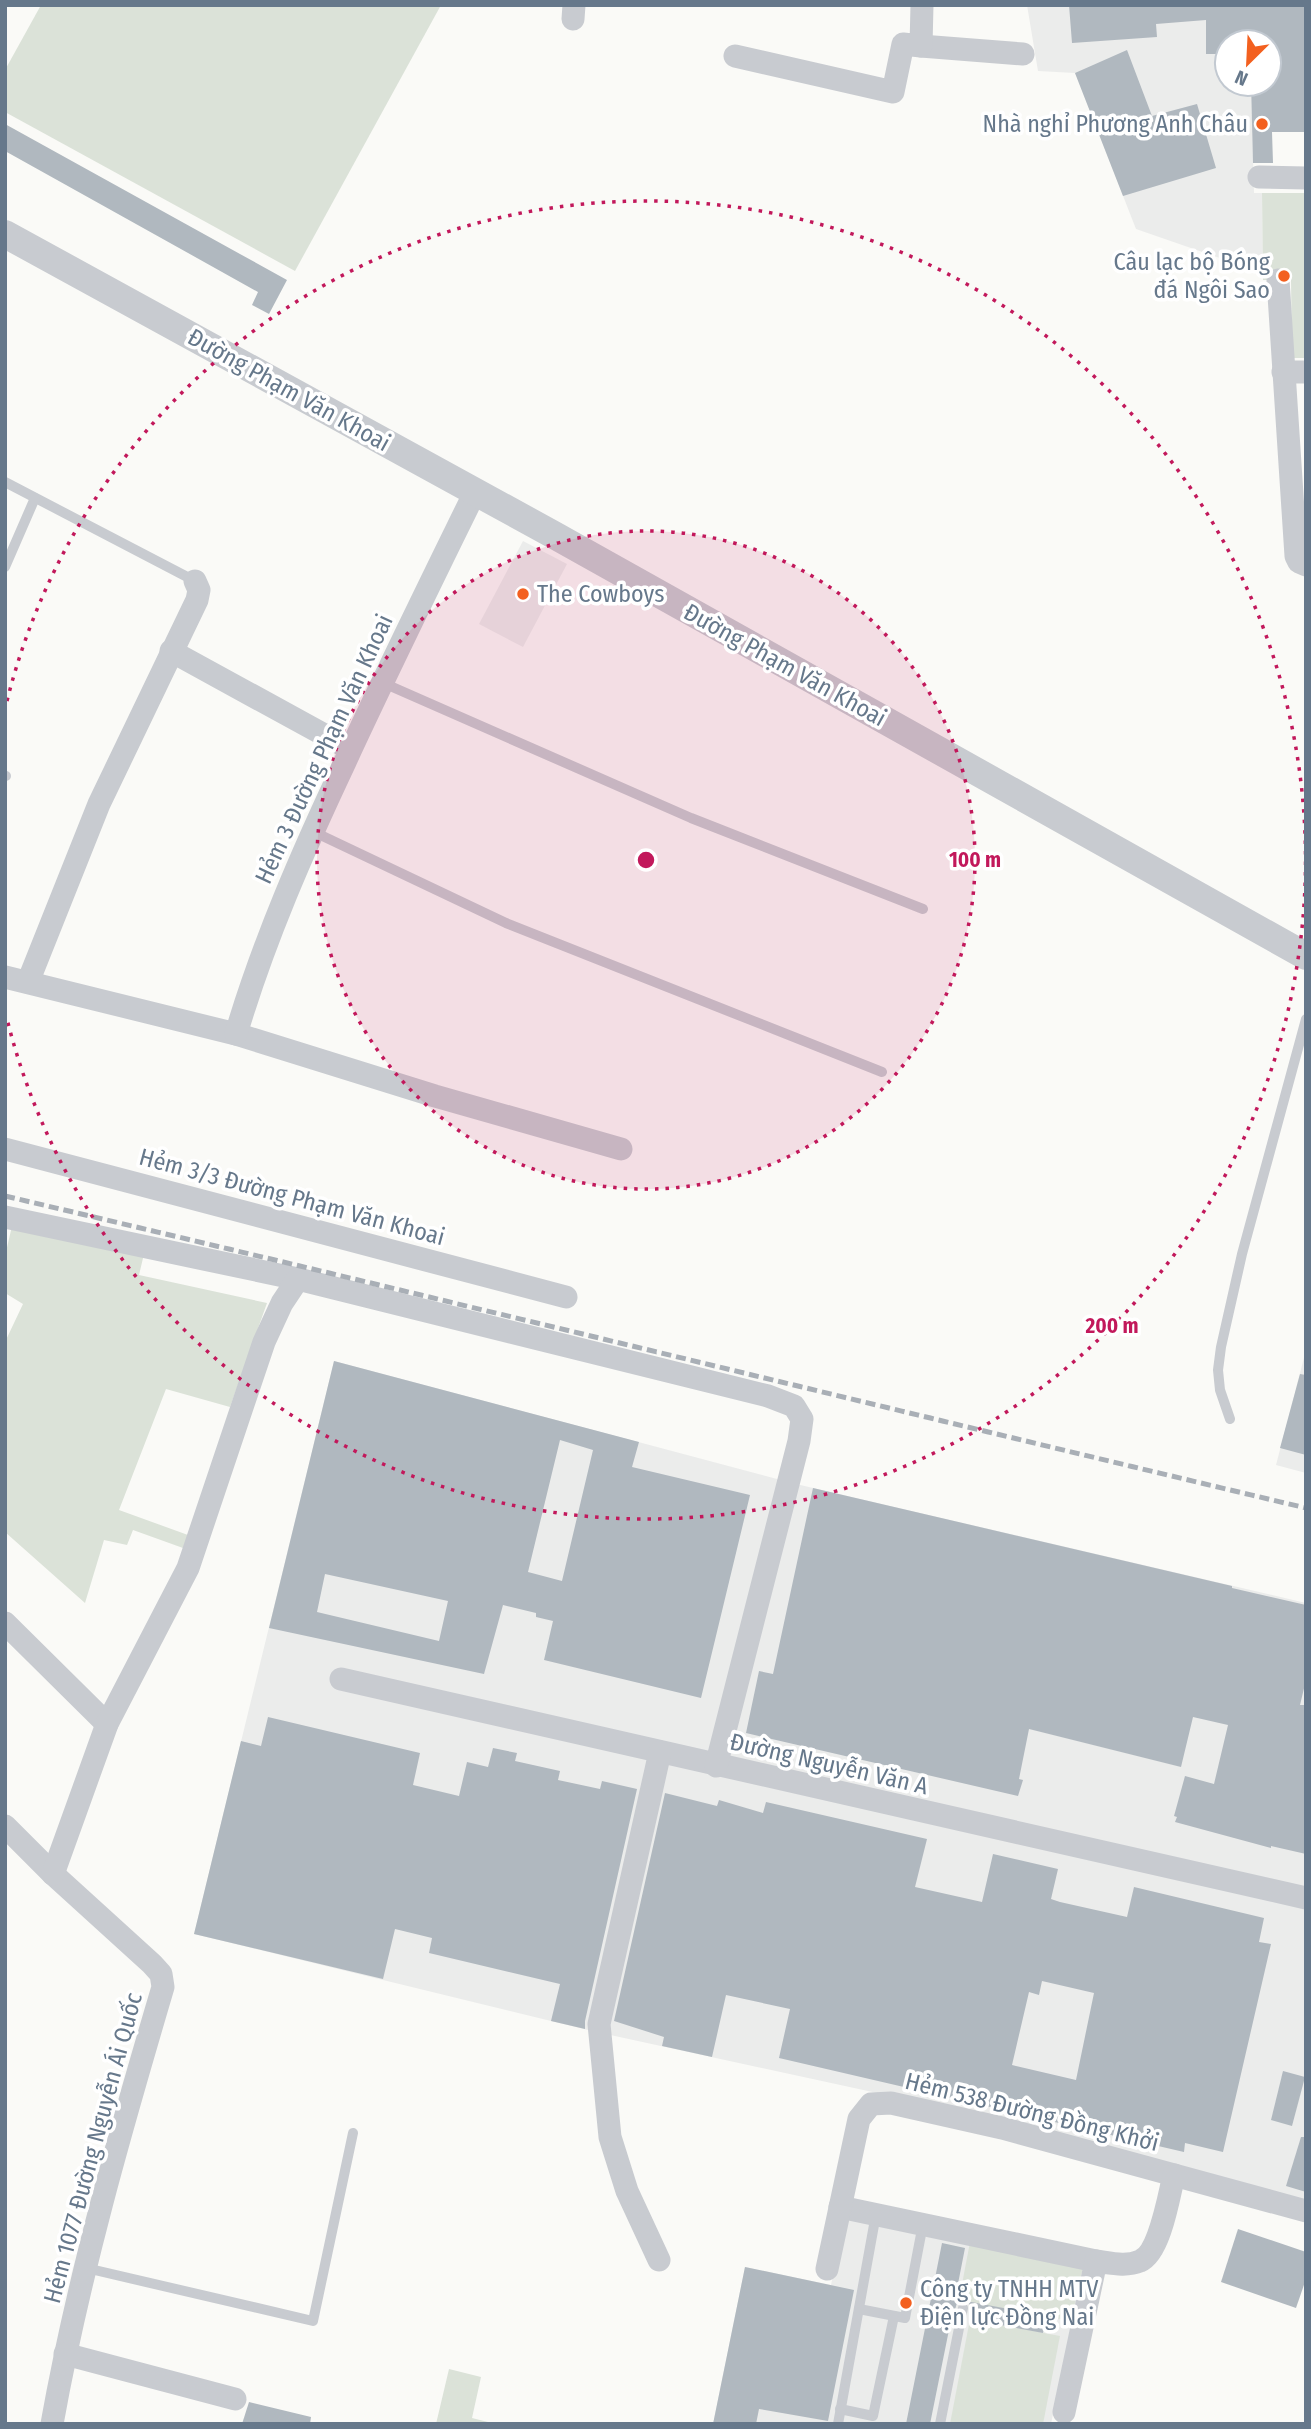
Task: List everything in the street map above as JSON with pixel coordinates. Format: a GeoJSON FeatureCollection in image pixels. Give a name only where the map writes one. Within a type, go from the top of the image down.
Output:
{"type":"FeatureCollection","features":[{"type":"Feature","properties":{"kind":"street"},"geometry":{"type":"LineString","coordinates":[[921,46],[922,5]]}},
{"type":"Feature","properties":{"kind":"street"},"geometry":{"type":"LineString","coordinates":[[735,56],[893,92],[903,44],[1023,54]]}},
{"type":"Feature","properties":{"kind":"street"},"geometry":{"type":"LineString","coordinates":[[1259,177],[1306,177]]}},
{"type":"Feature","properties":{"kind":"street","name":"Đường Phạm Văn Khoai"},"geometry":{"type":"LineString","coordinates":[[5,233],[1306,956]]}},
{"type":"Feature","properties":{"kind":"street"},"geometry":{"type":"LineString","coordinates":[[1278,280],[1294,372],[1296,556],[1299,562],[1306,565]]}},
{"type":"Feature","properties":{"kind":"street","name":"Hẻm 3 Đường Phạm Văn Khoai"},"geometry":{"type":"LineString","coordinates":[[236,1034],[254,973],[312,831],[381,682],[475,492]]}},
{"type":"Feature","properties":{"kind":"street"},"geometry":{"type":"LineString","coordinates":[[195,581],[199,590],[197,600],[16,979],[236,1034],[435,1096],[621,1149]]}},
{"type":"Feature","properties":{"kind":"street"},"geometry":{"type":"LineString","coordinates":[[171,651],[350,749]]}},
{"type":"Feature","properties":{"kind":"street","name":"Hẻm 3/3 Đường Phạm Văn Khoai"},"geometry":{"type":"LineString","coordinates":[[5,1149],[566,1297]]}},
{"type":"Feature","properties":{"kind":"street"},"geometry":{"type":"LineString","coordinates":[[5,1217],[298,1279],[768,1396],[794,1406],[802,1419],[799,1441],[716,1766]]}},
{"type":"Feature","properties":{"kind":"street"},"geometry":{"type":"LineString","coordinates":[[53,1874],[107,1724],[188,1568],[264,1342],[282,1303],[298,1279]]}},
{"type":"Feature","properties":{"kind":"street"},"geometry":{"type":"LineString","coordinates":[[5,1623],[107,1724]]}},
{"type":"Feature","properties":{"kind":"street","name":"Đường Nguyễn Văn A"},"geometry":{"type":"LineString","coordinates":[[341,1679],[1306,1898]]}},
{"type":"Feature","properties":{"kind":"street"},"geometry":{"type":"LineString","coordinates":[[659,2260],[627,2191],[610,2137],[599,2024],[660,1752]]}},
{"type":"Feature","properties":{"kind":"street","name":"Hẻm 1077 Đường Nguyễn Ái Quốc"},"geometry":{"type":"LineString","coordinates":[[5,1826],[53,1874],[152,1964],[161,1974],[163,1987],[86,2268],[65,2354],[52,2424]]}},
{"type":"Feature","properties":{"kind":"street","name":"Hẻm 538 Đường Đồng Khởi"},"geometry":{"type":"LineString","coordinates":[[827,2269],[859,2119],[870,2104],[891,2104],[1002,2128],[1306,2211]]}},
{"type":"Feature","properties":{"kind":"street"},"geometry":{"type":"LineString","coordinates":[[840,2207],[1096,2261],[1127,2265],[1143,2261],[1153,2249],[1174,2175]]}},
{"type":"Feature","properties":{"kind":"street"},"geometry":{"type":"LineString","coordinates":[[1065,2412],[1096,2261]]}},
{"type":"Feature","properties":{"kind":"street"},"geometry":{"type":"LineString","coordinates":[[65,2354],[235,2399]]}},
{"type":"Feature","properties":{"kind":"lane"},"geometry":{"type":"LineString","coordinates":[[5,482],[195,581]]}},
{"type":"Feature","properties":{"kind":"lane"},"geometry":{"type":"LineString","coordinates":[[5,567],[35,498]]}},
{"type":"Feature","properties":{"kind":"lane"},"geometry":{"type":"LineString","coordinates":[[381,682],[691,818],[923,909]]}},
{"type":"Feature","properties":{"kind":"lane"},"geometry":{"type":"LineString","coordinates":[[312,831],[506,923],[881,1072]]}},
{"type":"Feature","properties":{"kind":"lane"},"geometry":{"type":"LineString","coordinates":[[1230,1419],[1220,1390],[1218,1370],[1221,1347],[1242,1254],[1306,1019]]}},
{"type":"Feature","properties":{"kind":"lane"},"geometry":{"type":"LineString","coordinates":[[86,2268],[313,2321],[353,2133]]}},
{"type":"Feature","properties":{"kind":"lane"},"geometry":{"type":"LineString","coordinates":[[838,2424],[876,2214]]}},
{"type":"Feature","properties":{"kind":"lane"},"geometry":{"type":"LineString","coordinates":[[859,2309],[905,2318],[923,2224]]}},
{"type":"Feature","properties":{"kind":"lane"},"geometry":{"type":"LineString","coordinates":[[940,2424],[963,2308]]}},
{"type":"Feature","properties":{"kind":"lane"},"geometry":{"type":"LineString","coordinates":[[840,2409],[873,2416],[894,2316]]}},
{"type":"Feature","properties":{"kind":"shaded area"},"geometry":{"type":"Polygon","coordinates":[[[41,5],[441,5],[295,271],[5,112],[5,70],[41,5]]]}},
{"type":"Feature","properties":{"kind":"shaded area"},"geometry":{"type":"Polygon","coordinates":[[[1027,5],[1250,5],[1236,28],[1213,28],[1213,98],[1251,98],[1254,193],[1262,193],[1263,273],[1136,229],[1075,73],[1038,71],[1027,5]]]}},
{"type":"Feature","properties":{"kind":"shaded area","name":"Câu lạc bộ Bóng đá Ngôi Sao"},"geometry":{"type":"Polygon","coordinates":[[[1262,193],[1306,193],[1306,358],[1292,358],[1291,280],[1263,280],[1262,193]]]}},
{"type":"Feature","properties":{"kind":"shaded area","name":"The Cowboys"},"geometry":{"type":"Polygon","coordinates":[[[523,541],[567,564],[523,647],[479,624],[523,541]]]}},
{"type":"Feature","properties":{"kind":"shaded area"},"geometry":{"type":"Polygon","coordinates":[[[12,1226],[144,1254],[139,1275],[267,1303],[230,1407],[166,1389],[119,1510],[188,1535],[183,1548],[133,1530],[127,1545],[104,1540],[85,1603],[5,1532],[5,1342],[23,1304],[5,1293],[5,1256],[12,1226]]]}},
{"type":"Feature","properties":{"kind":"shaded area"},"geometry":{"type":"Polygon","coordinates":[[[1306,1350],[1306,1473],[1276,1465],[1306,1350]]]}},
{"type":"Feature","properties":{"kind":"shaded area"},"geometry":{"type":"Polygon","coordinates":[[[334,1361],[796,1484],[1306,1603],[1306,2202],[891,2096],[592,2031],[194,1934],[334,1361]]]}},
{"type":"Feature","properties":{"kind":"shaded area","name":"Công ty TNHH MTV Điện lực Đồng Nai"},"geometry":{"type":"Polygon","coordinates":[[[845,2215],[1083,2267],[1051,2424],[713,2424],[745,2267],[831,2285],[845,2215]]]}},
{"type":"Feature","properties":{"kind":"shaded area"},"geometry":{"type":"Polygon","coordinates":[[[970,2242],[1083,2267],[1071,2321],[959,2300],[970,2242]]]}},
{"type":"Feature","properties":{"kind":"shaded area"},"geometry":{"type":"Polygon","coordinates":[[[970,2319],[1060,2336],[1043,2424],[950,2424],[970,2319]]]}},
{"type":"Feature","properties":{"kind":"shaded area"},"geometry":{"type":"Polygon","coordinates":[[[449,2369],[481,2377],[472,2418],[496,2424],[436,2424],[449,2369]]]}},
{"type":"Feature","properties":{"kind":"building"},"geometry":{"type":"Polygon","coordinates":[[[1069,5],[1306,5],[1306,132],[1272,132],[1273,163],[1253,163],[1251,98],[1283,98],[1283,28],[1213,28],[1213,54],[1206,54],[1206,20],[1156,24],[1157,37],[1072,43],[1069,5]]]}},
{"type":"Feature","properties":{"kind":"building"},"geometry":{"type":"Polygon","coordinates":[[[1127,50],[1152,116],[1197,104],[1216,168],[1123,196],[1075,73],[1127,50]]]}},
{"type":"Feature","properties":{"kind":"building"},"geometry":{"type":"Polygon","coordinates":[[[5,124],[287,280],[269,314],[252,305],[258,292],[5,151],[5,124]]]}},
{"type":"Feature","properties":{"kind":"building"},"geometry":{"type":"Polygon","coordinates":[[[334,1361],[639,1442],[632,1467],[750,1495],[701,1698],[544,1660],[553,1621],[536,1617],[536,1613],[503,1605],[484,1674],[269,1628],[334,1361]],[[560,1440],[528,1572],[562,1581],[593,1450],[560,1440]],[[325,1574],[317,1612],[439,1641],[448,1601],[325,1574]]]}},
{"type":"Feature","properties":{"kind":"building"},"geometry":{"type":"Polygon","coordinates":[[[1300,1374],[1306,1375],[1306,1455],[1280,1448],[1300,1374]]]}},
{"type":"Feature","properties":{"kind":"building"},"geometry":{"type":"Polygon","coordinates":[[[813,1488],[1306,1605],[1306,1680],[1300,1705],[1306,1705],[1306,1854],[1271,1848],[1175,1822],[1177,1817],[1174,1816],[1185,1776],[1214,1784],[1228,1725],[1193,1717],[1181,1767],[1029,1729],[1019,1779],[1023,1780],[1018,1796],[746,1733],[759,1671],[773,1674],[813,1488]]]}},
{"type":"Feature","properties":{"kind":"building"},"geometry":{"type":"Polygon","coordinates":[[[268,1717],[420,1753],[413,1785],[459,1796],[467,1762],[488,1767],[493,1748],[517,1753],[515,1761],[560,1771],[558,1780],[600,1789],[602,1781],[637,1789],[585,2029],[551,2021],[560,1984],[429,1953],[432,1938],[395,1929],[383,1979],[194,1934],[241,1741],[261,1746],[268,1717]]]}},
{"type":"Feature","properties":{"kind":"building"},"geometry":{"type":"Polygon","coordinates":[[[665,1793],[717,1806],[719,1800],[763,1813],[766,1802],[927,1839],[915,1887],[982,1902],[993,1854],[1058,1869],[1051,1899],[1060,1902],[1127,1917],[1134,1887],[1264,1918],[1259,1942],[1271,1944],[1223,2152],[1185,2143],[1184,2152],[779,2058],[790,2009],[726,1995],[712,2057],[662,2046],[664,2037],[614,2021],[665,1793]],[[1042,1981],[1039,1995],[1029,1992],[1012,2065],[1076,2080],[1094,1993],[1042,1981]]]}},
{"type":"Feature","properties":{"kind":"building"},"geometry":{"type":"Polygon","coordinates":[[[1283,2071],[1305,2077],[1292,2126],[1271,2120],[1283,2071]]]}},
{"type":"Feature","properties":{"kind":"building"},"geometry":{"type":"Polygon","coordinates":[[[1301,2137],[1306,2137],[1306,2192],[1286,2186],[1301,2137]]]}},
{"type":"Feature","properties":{"kind":"building"},"geometry":{"type":"Polygon","coordinates":[[[1238,2229],[1306,2252],[1306,2279],[1296,2308],[1221,2282],[1238,2229]]]}},
{"type":"Feature","properties":{"kind":"building"},"geometry":{"type":"Polygon","coordinates":[[[942,2243],[965,2248],[955,2299],[963,2300],[957,2303],[952,2315],[930,2424],[906,2424],[942,2243]]]}},
{"type":"Feature","properties":{"kind":"building"},"geometry":{"type":"Polygon","coordinates":[[[745,2267],[854,2290],[828,2421],[759,2409],[756,2424],[713,2424],[745,2267]]]}},
{"type":"Feature","properties":{"kind":"building"},"geometry":{"type":"Polygon","coordinates":[[[966,2301],[1046,2316],[1043,2333],[969,2319],[971,2306],[966,2301]]]}},
{"type":"Feature","properties":{"kind":"building"},"geometry":{"type":"Polygon","coordinates":[[[249,2402],[311,2417],[310,2424],[242,2424],[249,2402]]]}},
{"type":"Feature","properties":{"kind":"railway"},"geometry":{"type":"LineString","coordinates":[[5,1196],[1306,1508]]}},
{"type":"Feature","properties":{"kind":"place","name":"Nhà nghỉ Phương Anh Châu"},"geometry":{"type":"Point","coordinates":[1262,124]}},
{"type":"Feature","properties":{"kind":"place","name":"Câu lạc bộ Bóng đá Ngôi Sao"},"geometry":{"type":"Point","coordinates":[1284,276]}},
{"type":"Feature","properties":{"kind":"place","name":"The Cowboys"},"geometry":{"type":"Point","coordinates":[523,594]}},
{"type":"Feature","properties":{"kind":"place","name":"Công ty TNHH MTV Điện lực Đồng Nai"},"geometry":{"type":"Point","coordinates":[906,2303]}}]}
